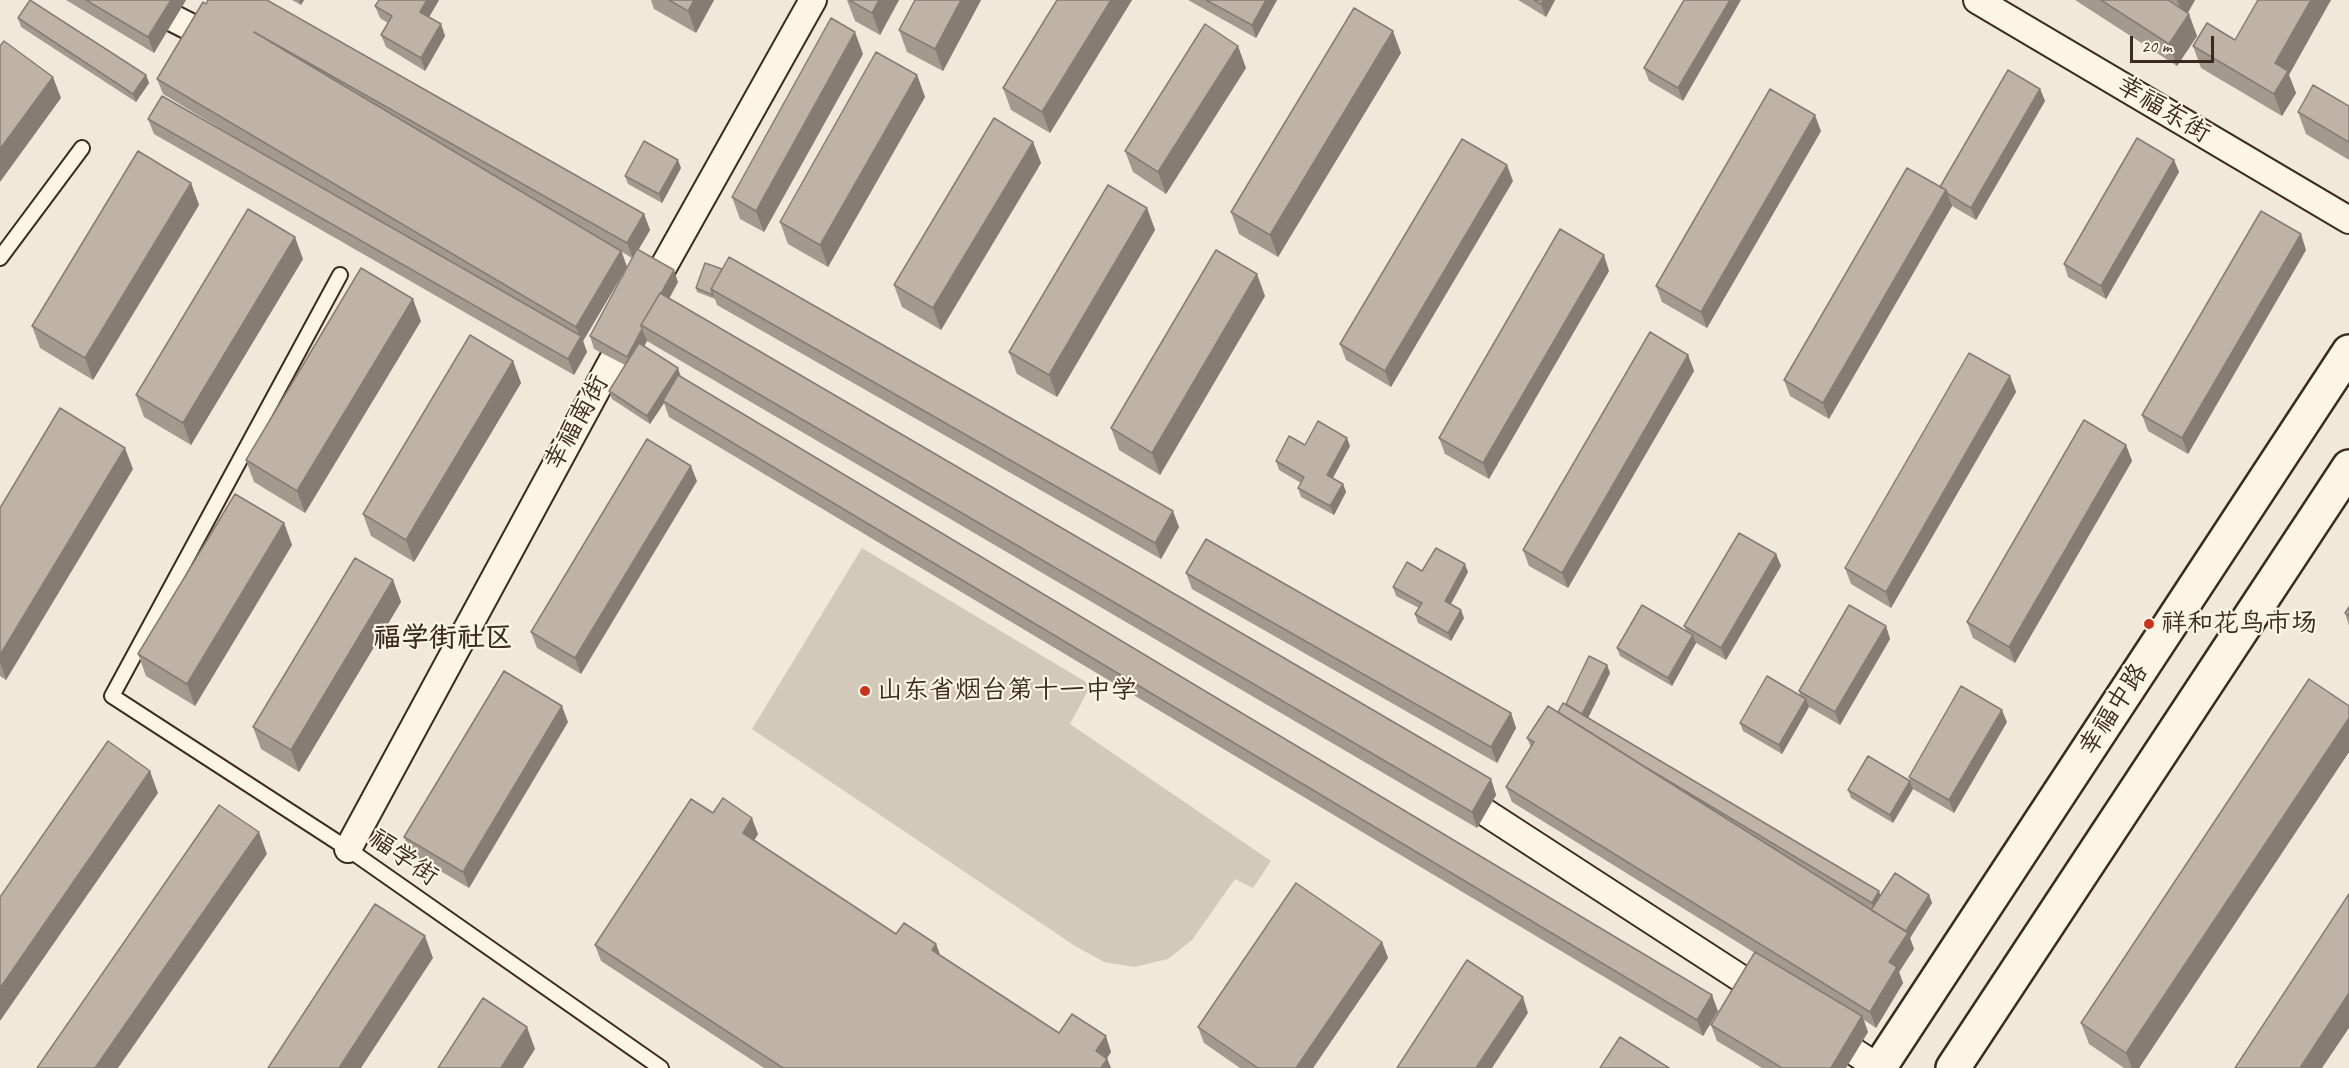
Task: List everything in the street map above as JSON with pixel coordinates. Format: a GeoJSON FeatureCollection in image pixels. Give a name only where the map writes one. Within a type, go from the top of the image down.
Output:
{"type":"FeatureCollection","features":[{"type":"Feature","properties":{"kind":"main road","name":"幸福中路"},"geometry":{"type":"LineString","coordinates":[[1879,1068],[2349,352]]}},
{"type":"Feature","properties":{"kind":"main road"},"geometry":{"type":"LineString","coordinates":[[1953,1068],[2349,467]]}},
{"type":"Feature","properties":{"kind":"street"},"geometry":{"type":"LineString","coordinates":[[138,0],[211,36],[242,55]]}},
{"type":"Feature","properties":{"kind":"street","name":"幸福南街"},"geometry":{"type":"LineString","coordinates":[[348,849],[560,453],[813,0]]}},
{"type":"Feature","properties":{"kind":"street","name":"幸福东街"},"geometry":{"type":"LineString","coordinates":[[1977,0],[2349,220]]}},
{"type":"Feature","properties":{"kind":"street"},"geometry":{"type":"LineString","coordinates":[[628,293],[658,312]]}},
{"type":"Feature","properties":{"kind":"street"},"geometry":{"type":"LineString","coordinates":[[1435,780],[1879,1068]]}},
{"type":"Feature","properties":{"kind":"lane"},"geometry":{"type":"LineString","coordinates":[[0,258],[82,148]]}},
{"type":"Feature","properties":{"kind":"lane","name":"福学街"},"geometry":{"type":"LineString","coordinates":[[340,275],[112,696],[348,849],[661,1068]]}},
{"type":"Feature","properties":{"kind":"shaded area"},"geometry":{"type":"Polygon","coordinates":[[[862,548],[1091,685],[1070,724],[1271,861],[1253,888],[1235,879],[1192,940],[1168,959],[1134,967],[1104,962],[1075,946],[752,729],[862,548]]]}},
{"type":"Feature","properties":{"kind":"building"},"geometry":{"type":"Polygon","coordinates":[[[30,0],[146,75],[133,94],[18,18],[30,0]]]}},
{"type":"Feature","properties":{"kind":"building"},"geometry":{"type":"Polygon","coordinates":[[[86,0],[171,0],[148,37],[86,0]]]}},
{"type":"Feature","properties":{"kind":"building"},"geometry":{"type":"Polygon","coordinates":[[[208,0],[267,0],[644,214],[627,243],[254,32],[621,251],[576,327],[157,79],[203,2],[206,4],[208,0]]]}},
{"type":"Feature","properties":{"kind":"building"},"geometry":{"type":"Polygon","coordinates":[[[379,0],[427,0],[420,12],[441,24],[421,58],[381,35],[392,16],[375,6],[379,0]]]}},
{"type":"Feature","properties":{"kind":"building"},"geometry":{"type":"Polygon","coordinates":[[[669,0],[694,0],[688,11],[669,0]]]}},
{"type":"Feature","properties":{"kind":"building"},"geometry":{"type":"Polygon","coordinates":[[[849,0],[879,0],[872,13],[849,0]]]}},
{"type":"Feature","properties":{"kind":"building"},"geometry":{"type":"Polygon","coordinates":[[[915,0],[961,0],[935,49],[899,30],[915,0]]]}},
{"type":"Feature","properties":{"kind":"building"},"geometry":{"type":"Polygon","coordinates":[[[1057,0],[1111,0],[1042,112],[1003,88],[1057,0]]]}},
{"type":"Feature","properties":{"kind":"building"},"geometry":{"type":"Polygon","coordinates":[[[1206,0],[1266,0],[1252,25],[1206,0]]]}},
{"type":"Feature","properties":{"kind":"building"},"geometry":{"type":"Polygon","coordinates":[[[1684,0],[1730,0],[1678,88],[1644,68],[1684,0]]]}},
{"type":"Feature","properties":{"kind":"building"},"geometry":{"type":"Polygon","coordinates":[[[2101,0],[2168,0],[2189,14],[2169,44],[2101,0]]]}},
{"type":"Feature","properties":{"kind":"building"},"geometry":{"type":"Polygon","coordinates":[[[2258,0],[2311,0],[2275,63],[2288,71],[2274,94],[2193,46],[2207,23],[2235,40],[2258,0]]]}},
{"type":"Feature","properties":{"kind":"building"},"geometry":{"type":"Polygon","coordinates":[[[1354,8],[1393,31],[1270,235],[1231,212],[1354,8]]]}},
{"type":"Feature","properties":{"kind":"building"},"geometry":{"type":"Polygon","coordinates":[[[831,18],[855,32],[756,211],[732,197],[831,18]]]}},
{"type":"Feature","properties":{"kind":"building"},"geometry":{"type":"Polygon","coordinates":[[[1205,24],[1238,46],[1158,172],[1125,151],[1205,24]]]}},
{"type":"Feature","properties":{"kind":"building"},"geometry":{"type":"Polygon","coordinates":[[[4,41],[53,77],[0,149],[0,46],[4,41]]]}},
{"type":"Feature","properties":{"kind":"building"},"geometry":{"type":"Polygon","coordinates":[[[876,52],[917,75],[820,245],[780,222],[876,52]]]}},
{"type":"Feature","properties":{"kind":"building"},"geometry":{"type":"Polygon","coordinates":[[[2008,70],[2040,89],[1971,208],[1940,187],[2008,70]]]}},
{"type":"Feature","properties":{"kind":"building"},"geometry":{"type":"Polygon","coordinates":[[[2313,85],[2349,106],[2349,142],[2298,112],[2313,85]]]}},
{"type":"Feature","properties":{"kind":"building"},"geometry":{"type":"Polygon","coordinates":[[[1770,89],[1815,115],[1701,312],[1656,286],[1770,89]]]}},
{"type":"Feature","properties":{"kind":"building"},"geometry":{"type":"Polygon","coordinates":[[[162,96],[581,336],[568,359],[148,119],[162,96]]]}},
{"type":"Feature","properties":{"kind":"building"},"geometry":{"type":"Polygon","coordinates":[[[994,118],[1033,142],[933,308],[894,285],[994,118]]]}},
{"type":"Feature","properties":{"kind":"building"},"geometry":{"type":"Polygon","coordinates":[[[2137,138],[2174,160],[2101,286],[2064,264],[2137,138]]]}},
{"type":"Feature","properties":{"kind":"building"},"geometry":{"type":"Polygon","coordinates":[[[1462,139],[1507,165],[1385,371],[1340,344],[1462,139]]]}},
{"type":"Feature","properties":{"kind":"building"},"geometry":{"type":"Polygon","coordinates":[[[644,141],[678,160],[659,194],[625,176],[644,141]]]}},
{"type":"Feature","properties":{"kind":"building"},"geometry":{"type":"Polygon","coordinates":[[[138,151],[191,183],[85,358],[32,326],[138,151]]]}},
{"type":"Feature","properties":{"kind":"building"},"geometry":{"type":"Polygon","coordinates":[[[1907,168],[1946,190],[1823,403],[1784,380],[1907,168]]]}},
{"type":"Feature","properties":{"kind":"building"},"geometry":{"type":"Polygon","coordinates":[[[1108,185],[1147,208],[1049,375],[1009,352],[1108,185]]]}},
{"type":"Feature","properties":{"kind":"building"},"geometry":{"type":"Polygon","coordinates":[[[248,209],[295,237],[183,423],[136,395],[248,209]]]}},
{"type":"Feature","properties":{"kind":"building"},"geometry":{"type":"Polygon","coordinates":[[[2261,211],[2301,234],[2182,438],[2142,415],[2261,211]]]}},
{"type":"Feature","properties":{"kind":"building"},"geometry":{"type":"Polygon","coordinates":[[[1560,229],[1604,255],[1483,463],[1439,438],[1560,229]]]}},
{"type":"Feature","properties":{"kind":"building"},"geometry":{"type":"Polygon","coordinates":[[[637,249],[674,270],[641,325],[642,329],[627,357],[590,336],[637,249]]]}},
{"type":"Feature","properties":{"kind":"building"},"geometry":{"type":"Polygon","coordinates":[[[1216,250],[1257,274],[1152,453],[1111,428],[1216,250]]]}},
{"type":"Feature","properties":{"kind":"building"},"geometry":{"type":"Polygon","coordinates":[[[729,257],[1173,511],[1155,543],[711,289],[729,257]]]}},
{"type":"Feature","properties":{"kind":"building"},"geometry":{"type":"Polygon","coordinates":[[[705,263],[722,269],[711,289],[713,295],[696,288],[705,263]]]}},
{"type":"Feature","properties":{"kind":"building"},"geometry":{"type":"Polygon","coordinates":[[[361,268],[413,299],[297,491],[246,460],[361,268]]]}},
{"type":"Feature","properties":{"kind":"building"},"geometry":{"type":"Polygon","coordinates":[[[660,293],[1491,779],[1472,812],[641,325],[660,293]]]}},
{"type":"Feature","properties":{"kind":"building"},"geometry":{"type":"Polygon","coordinates":[[[1650,332],[1688,355],[1562,573],[1523,550],[1650,332]]]}},
{"type":"Feature","properties":{"kind":"building"},"geometry":{"type":"Polygon","coordinates":[[[470,335],[513,361],[406,540],[363,514],[470,335]]]}},
{"type":"Feature","properties":{"kind":"building"},"geometry":{"type":"Polygon","coordinates":[[[639,343],[678,368],[647,416],[609,391],[639,343]]]}},
{"type":"Feature","properties":{"kind":"building"},"geometry":{"type":"Polygon","coordinates":[[[1969,353],[2010,376],[1886,592],[1845,568],[1969,353]]]}},
{"type":"Feature","properties":{"kind":"building"},"geometry":{"type":"Polygon","coordinates":[[[678,375],[1712,995],[1697,1020],[663,401],[678,375]]]}},
{"type":"Feature","properties":{"kind":"building"},"geometry":{"type":"Polygon","coordinates":[[[60,408],[125,448],[0,655],[0,508],[60,408]]]}},
{"type":"Feature","properties":{"kind":"building"},"geometry":{"type":"Polygon","coordinates":[[[2084,420],[2126,445],[2009,647],[1967,622],[2084,420]]]}},
{"type":"Feature","properties":{"kind":"building"},"geometry":{"type":"Polygon","coordinates":[[[1318,421],[1347,438],[1327,475],[1343,484],[1330,506],[1298,488],[1304,477],[1276,461],[1289,436],[1305,445],[1318,421]]]}},
{"type":"Feature","properties":{"kind":"building"},"geometry":{"type":"Polygon","coordinates":[[[647,439],[691,466],[575,658],[531,632],[647,439]]]}},
{"type":"Feature","properties":{"kind":"building"},"geometry":{"type":"Polygon","coordinates":[[[235,494],[284,523],[187,684],[138,654],[235,494]]]}},
{"type":"Feature","properties":{"kind":"building"},"geometry":{"type":"Polygon","coordinates":[[[1739,533],[1776,554],[1721,648],[1684,626],[1739,533]]]}},
{"type":"Feature","properties":{"kind":"building"},"geometry":{"type":"Polygon","coordinates":[[[1206,539],[1511,713],[1491,747],[1186,573],[1206,539]]]}},
{"type":"Feature","properties":{"kind":"building"},"geometry":{"type":"Polygon","coordinates":[[[1436,548],[1465,564],[1445,601],[1461,610],[1448,633],[1415,614],[1422,603],[1393,587],[1407,562],[1422,571],[1436,548]]]}},
{"type":"Feature","properties":{"kind":"building"},"geometry":{"type":"Polygon","coordinates":[[[355,558],[393,580],[291,750],[253,727],[355,558]]]}},
{"type":"Feature","properties":{"kind":"building"},"geometry":{"type":"Polygon","coordinates":[[[1642,605],[1693,635],[1668,678],[1617,648],[1642,605]]]}},
{"type":"Feature","properties":{"kind":"building"},"geometry":{"type":"Polygon","coordinates":[[[1849,605],[1886,626],[1835,712],[1799,691],[1849,605]]]}},
{"type":"Feature","properties":{"kind":"building"},"geometry":{"type":"Polygon","coordinates":[[[1589,656],[1607,665],[1582,714],[1566,704],[1589,656]]]}},
{"type":"Feature","properties":{"kind":"building"},"geometry":{"type":"Polygon","coordinates":[[[504,671],[562,706],[463,872],[404,837],[504,671]]]}},
{"type":"Feature","properties":{"kind":"building"},"geometry":{"type":"Polygon","coordinates":[[[1767,676],[1806,699],[1779,745],[1740,723],[1767,676]]]}},
{"type":"Feature","properties":{"kind":"building"},"geometry":{"type":"Polygon","coordinates":[[[2309,679],[2349,706],[2349,718],[2126,1053],[2081,1023],[2309,679]]]}},
{"type":"Feature","properties":{"kind":"building"},"geometry":{"type":"Polygon","coordinates":[[[1961,686],[2002,710],[1949,800],[1909,777],[1961,686]]]}},
{"type":"Feature","properties":{"kind":"building"},"geometry":{"type":"Polygon","coordinates":[[[1563,703],[1879,891],[1872,903],[1558,712],[1563,703]]]}},
{"type":"Feature","properties":{"kind":"building"},"geometry":{"type":"Polygon","coordinates":[[[1548,706],[1908,933],[1889,962],[1897,967],[1870,1012],[1506,787],[1534,742],[1527,738],[1548,706]]]}},
{"type":"Feature","properties":{"kind":"building"},"geometry":{"type":"Polygon","coordinates":[[[108,741],[150,771],[0,988],[0,897],[108,741]]]}},
{"type":"Feature","properties":{"kind":"building"},"geometry":{"type":"Polygon","coordinates":[[[1868,756],[1910,781],[1890,815],[1848,790],[1868,756]]]}},
{"type":"Feature","properties":{"kind":"building"},"geometry":{"type":"Polygon","coordinates":[[[723,798],[752,818],[743,833],[896,934],[904,923],[936,944],[932,950],[1059,1033],[1072,1014],[1106,1036],[1096,1051],[1107,1059],[1101,1068],[783,1068],[595,945],[691,799],[713,813],[723,798]]]}},
{"type":"Feature","properties":{"kind":"building"},"geometry":{"type":"Polygon","coordinates":[[[219,805],[259,832],[95,1068],[37,1068],[219,805]]]}},
{"type":"Feature","properties":{"kind":"building"},"geometry":{"type":"Polygon","coordinates":[[[1895,873],[1929,895],[1906,931],[1871,910],[1895,873]]]}},
{"type":"Feature","properties":{"kind":"building"},"geometry":{"type":"Polygon","coordinates":[[[1296,883],[1382,942],[1296,1068],[1258,1068],[1198,1027],[1296,883]]]}},
{"type":"Feature","properties":{"kind":"building"},"geometry":{"type":"Polygon","coordinates":[[[2349,894],[2349,993],[2300,1068],[2235,1068],[2349,894]]]}},
{"type":"Feature","properties":{"kind":"building"},"geometry":{"type":"Polygon","coordinates":[[[375,904],[425,936],[339,1068],[268,1068],[375,904]]]}},
{"type":"Feature","properties":{"kind":"building"},"geometry":{"type":"Polygon","coordinates":[[[1755,952],[1862,1016],[1831,1068],[1782,1068],[1711,1025],[1755,952]]]}},
{"type":"Feature","properties":{"kind":"building"},"geometry":{"type":"Polygon","coordinates":[[[1467,960],[1523,997],[1476,1068],[1397,1068],[1467,960]]]}},
{"type":"Feature","properties":{"kind":"building"},"geometry":{"type":"Polygon","coordinates":[[[483,998],[527,1027],[501,1068],[438,1068],[483,998]]]}},
{"type":"Feature","properties":{"kind":"building"},"geometry":{"type":"Polygon","coordinates":[[[1620,1037],[1669,1068],[1600,1068],[1620,1037]]]}},
{"type":"Feature","properties":{"kind":"place","name":"祥和花鸟市场"},"geometry":{"type":"Point","coordinates":[2149,624]}},
{"type":"Feature","properties":{"kind":"place","name":"山东省烟台第十一中学"},"geometry":{"type":"Point","coordinates":[865,691]}},
{"type":"Feature","properties":{"kind":"district","name":"福学街社区"},"geometry":{"type":"Point","coordinates":[443,639]}}]}
